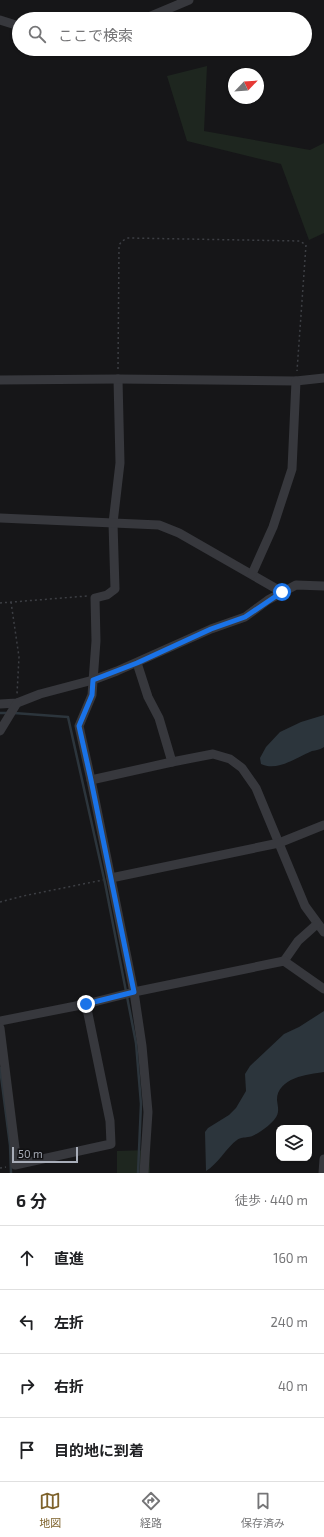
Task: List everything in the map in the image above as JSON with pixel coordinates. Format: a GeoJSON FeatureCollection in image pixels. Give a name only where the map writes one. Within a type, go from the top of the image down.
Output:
{"type":"FeatureCollection","features":[{"type":"Feature","properties":{"kind":"street"},"geometry":{"type":"LineString","coordinates":[[161,12],[189,0]]}},
{"type":"Feature","properties":{"kind":"street"},"geometry":{"type":"LineString","coordinates":[[0,20],[12,24]]}},
{"type":"Feature","properties":{"kind":"street"},"geometry":{"type":"LineString","coordinates":[[0,380],[118,379],[296,381],[324,378]]}},
{"type":"Feature","properties":{"kind":"street"},"geometry":{"type":"LineString","coordinates":[[118,379],[120,463],[113,523],[115,589],[107,595],[95,598],[96,641],[92,695],[79,726],[134,992],[142,1046],[148,1112],[144,1173]]}},
{"type":"Feature","properties":{"kind":"street"},"geometry":{"type":"LineString","coordinates":[[252,574],[273,527],[292,469],[296,381]]}},
{"type":"Feature","properties":{"kind":"street"},"geometry":{"type":"LineString","coordinates":[[0,518],[159,525],[179,532],[282,592]]}},
{"type":"Feature","properties":{"kind":"street"},"geometry":{"type":"LineString","coordinates":[[0,704],[17,703],[40,694],[93,680],[137,663],[211,629],[245,617],[282,592],[296,585],[324,586]]}},
{"type":"Feature","properties":{"kind":"street"},"geometry":{"type":"LineString","coordinates":[[137,663],[148,697],[159,718],[172,762]]}},
{"type":"Feature","properties":{"kind":"street"},"geometry":{"type":"LineString","coordinates":[[0,731],[17,703]]}},
{"type":"Feature","properties":{"kind":"street"},"geometry":{"type":"LineString","coordinates":[[91,780],[213,754],[230,759],[242,768],[256,788],[304,906],[324,932]]}},
{"type":"Feature","properties":{"kind":"street"},"geometry":{"type":"LineString","coordinates":[[111,878],[278,843],[324,825]]}},
{"type":"Feature","properties":{"kind":"street"},"geometry":{"type":"LineString","coordinates":[[0,1022],[284,961],[298,941],[317,924]]}},
{"type":"Feature","properties":{"kind":"street"},"geometry":{"type":"LineString","coordinates":[[284,961],[324,989]]}},
{"type":"Feature","properties":{"kind":"street"},"geometry":{"type":"LineString","coordinates":[[0,1028],[14,1142],[14,1165],[111,1144],[110,1121],[86,1004]]}},
{"type":"Feature","properties":{"kind":"street"},"geometry":{"type":"LineString","coordinates":[[323,1173],[324,1160]]}},
{"type":"Feature","properties":{"kind":"path"},"geometry":{"type":"LineString","coordinates":[[118,379],[119,245],[122,241],[128,238],[300,241],[306,246],[296,381]]}},
{"type":"Feature","properties":{"kind":"path"},"geometry":{"type":"LineString","coordinates":[[0,604],[90,595],[95,598]]}},
{"type":"Feature","properties":{"kind":"path"},"geometry":{"type":"LineString","coordinates":[[11,602],[20,657],[17,703]]}},
{"type":"Feature","properties":{"kind":"path"},"geometry":{"type":"LineString","coordinates":[[0,902],[111,878]]}},
{"type":"Feature","properties":{"kind":"shaded area"},"geometry":{"type":"Polygon","coordinates":[[[207,66],[204,131],[310,150],[324,143],[324,233],[309,240],[281,164],[187,141],[167,76],[207,66]]]}},
{"type":"Feature","properties":{"kind":"shaded area"},"geometry":{"type":"Polygon","coordinates":[[[324,715],[324,747],[281,765],[267,766],[261,764],[260,758],[266,747],[280,732],[301,722],[324,715]]]}},
{"type":"Feature","properties":{"kind":"shaded area"},"geometry":{"type":"Polygon","coordinates":[[[324,1011],[324,1072],[294,1078],[282,1087],[278,1093],[278,1113],[274,1120],[266,1128],[255,1135],[237,1140],[214,1165],[206,1171],[205,1132],[208,1128],[229,1115],[236,1108],[246,1091],[245,1074],[250,1066],[284,1034],[299,1027],[324,1011]]]}},
{"type":"Feature","properties":{"kind":"shaded area"},"geometry":{"type":"Polygon","coordinates":[[[149,1150],[150,1173],[117,1173],[117,1151],[149,1150]]]}},
{"type":"Feature","properties":{"kind":"waterway"},"geometry":{"type":"LineString","coordinates":[[0,713],[7,713]]}},
{"type":"Feature","properties":{"kind":"waterway"},"geometry":{"type":"LineString","coordinates":[[14,713],[68,717],[105,883],[136,1043],[141,1104],[138,1173]]}},
{"type":"Feature","properties":{"kind":"waterway"},"geometry":{"type":"LineString","coordinates":[[0,1068],[10,1145],[11,1173]]}},
{"type":"Feature","properties":{"kind":"route"},"geometry":{"type":"LineString","coordinates":[[86,1004],[134,992],[79,726],[92,695],[93,680],[137,663],[211,629],[245,617],[268,600],[282,592]]}}]}
